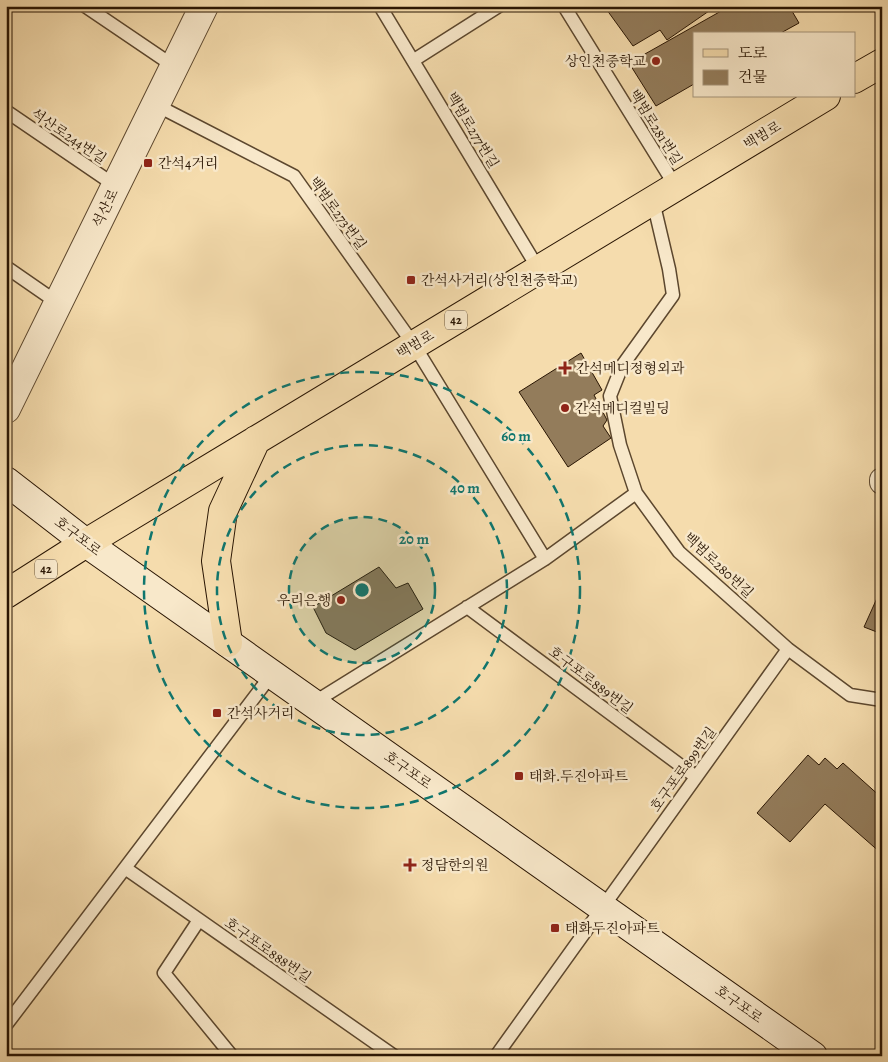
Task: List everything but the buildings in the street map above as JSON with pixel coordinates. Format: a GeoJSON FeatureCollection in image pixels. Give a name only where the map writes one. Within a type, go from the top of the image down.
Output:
{"type":"FeatureCollection","features":[{"type":"Feature","properties":{"kind":"main road","name":"석산로"},"geometry":{"type":"LineString","coordinates":[[6,409],[204,6]]}},
{"type":"Feature","properties":{"kind":"main road"},"geometry":{"type":"LineString","coordinates":[[856,78],[882,63]]}},
{"type":"Feature","properties":{"kind":"main road","name":"백범로"},"geometry":{"type":"LineString","coordinates":[[6,594],[86,543],[823,98]]}},
{"type":"Feature","properties":{"kind":"main road"},"geometry":{"type":"LineString","coordinates":[[228,643],[216,560],[217,548],[224,511],[256,440]]}},
{"type":"Feature","properties":{"kind":"main road","name":"호구포로"},"geometry":{"type":"LineString","coordinates":[[6,481],[86,543],[813,1056]]}},
{"type":"Feature","properties":{"kind":"lane"},"geometry":{"type":"LineString","coordinates":[[85,6],[175,67]]}},
{"type":"Feature","properties":{"kind":"lane","name":"백범로277번길"},"geometry":{"type":"LineString","coordinates":[[380,6],[539,270]]}},
{"type":"Feature","properties":{"kind":"lane"},"geometry":{"type":"LineString","coordinates":[[414,60],[499,6]]}},
{"type":"Feature","properties":{"kind":"lane","name":"백범로281번길"},"geometry":{"type":"LineString","coordinates":[[564,6],[676,187]]}},
{"type":"Feature","properties":{"kind":"lane","name":"백범로273번길"},"geometry":{"type":"LineString","coordinates":[[156,105],[294,176],[414,345],[546,558]]}},
{"type":"Feature","properties":{"kind":"lane","name":"석산로244번길"},"geometry":{"type":"LineString","coordinates":[[6,111],[116,186]]}},
{"type":"Feature","properties":{"kind":"lane","name":"백범로280번길"},"geometry":{"type":"LineString","coordinates":[[653,201],[669,269],[672,295],[622,366],[610,396],[620,444],[636,493],[679,552],[788,649],[850,695],[882,700]]}},
{"type":"Feature","properties":{"kind":"lane"},"geometry":{"type":"LineString","coordinates":[[6,267],[58,303]]}},
{"type":"Feature","properties":{"kind":"lane"},"geometry":{"type":"LineString","coordinates":[[313,703],[546,558],[636,493]]}},
{"type":"Feature","properties":{"kind":"lane","name":"호구포로889번길"},"geometry":{"type":"LineString","coordinates":[[467,607],[696,777]]}},
{"type":"Feature","properties":{"kind":"lane","name":"호구포로899번길"},"geometry":{"type":"LineString","coordinates":[[496,1056],[788,649]]}},
{"type":"Feature","properties":{"kind":"lane"},"geometry":{"type":"LineString","coordinates":[[6,1025],[272,674]]}},
{"type":"Feature","properties":{"kind":"lane","name":"호구포로888번길"},"geometry":{"type":"LineString","coordinates":[[125,868],[394,1056]]}},
{"type":"Feature","properties":{"kind":"lane"},"geometry":{"type":"LineString","coordinates":[[199,920],[164,973],[232,1056]]}},
{"type":"Feature","properties":{"kind":"place","name":"상인천중학교"},"geometry":{"type":"Point","coordinates":[656,61]}},
{"type":"Feature","properties":{"kind":"place","name":"간석4거리"},"geometry":{"type":"Point","coordinates":[148,163]}},
{"type":"Feature","properties":{"kind":"place","name":"간석사거리(상인천중학교)"},"geometry":{"type":"Point","coordinates":[411,280]}},
{"type":"Feature","properties":{"kind":"place","name":"간석메디정형외과"},"geometry":{"type":"Point","coordinates":[565,368]}},
{"type":"Feature","properties":{"kind":"place","name":"간석메디컬빌딩"},"geometry":{"type":"Point","coordinates":[565,408]}},
{"type":"Feature","properties":{"kind":"place","name":"우리은행"},"geometry":{"type":"Point","coordinates":[341,600]}},
{"type":"Feature","properties":{"kind":"place","name":"간석사거리"},"geometry":{"type":"Point","coordinates":[217,713]}},
{"type":"Feature","properties":{"kind":"place","name":"태화.두진아파트"},"geometry":{"type":"Point","coordinates":[519,776]}},
{"type":"Feature","properties":{"kind":"place","name":"정담한의원"},"geometry":{"type":"Point","coordinates":[410,865]}},
{"type":"Feature","properties":{"kind":"place","name":"태화두진아파트"},"geometry":{"type":"Point","coordinates":[555,928]}}]}
